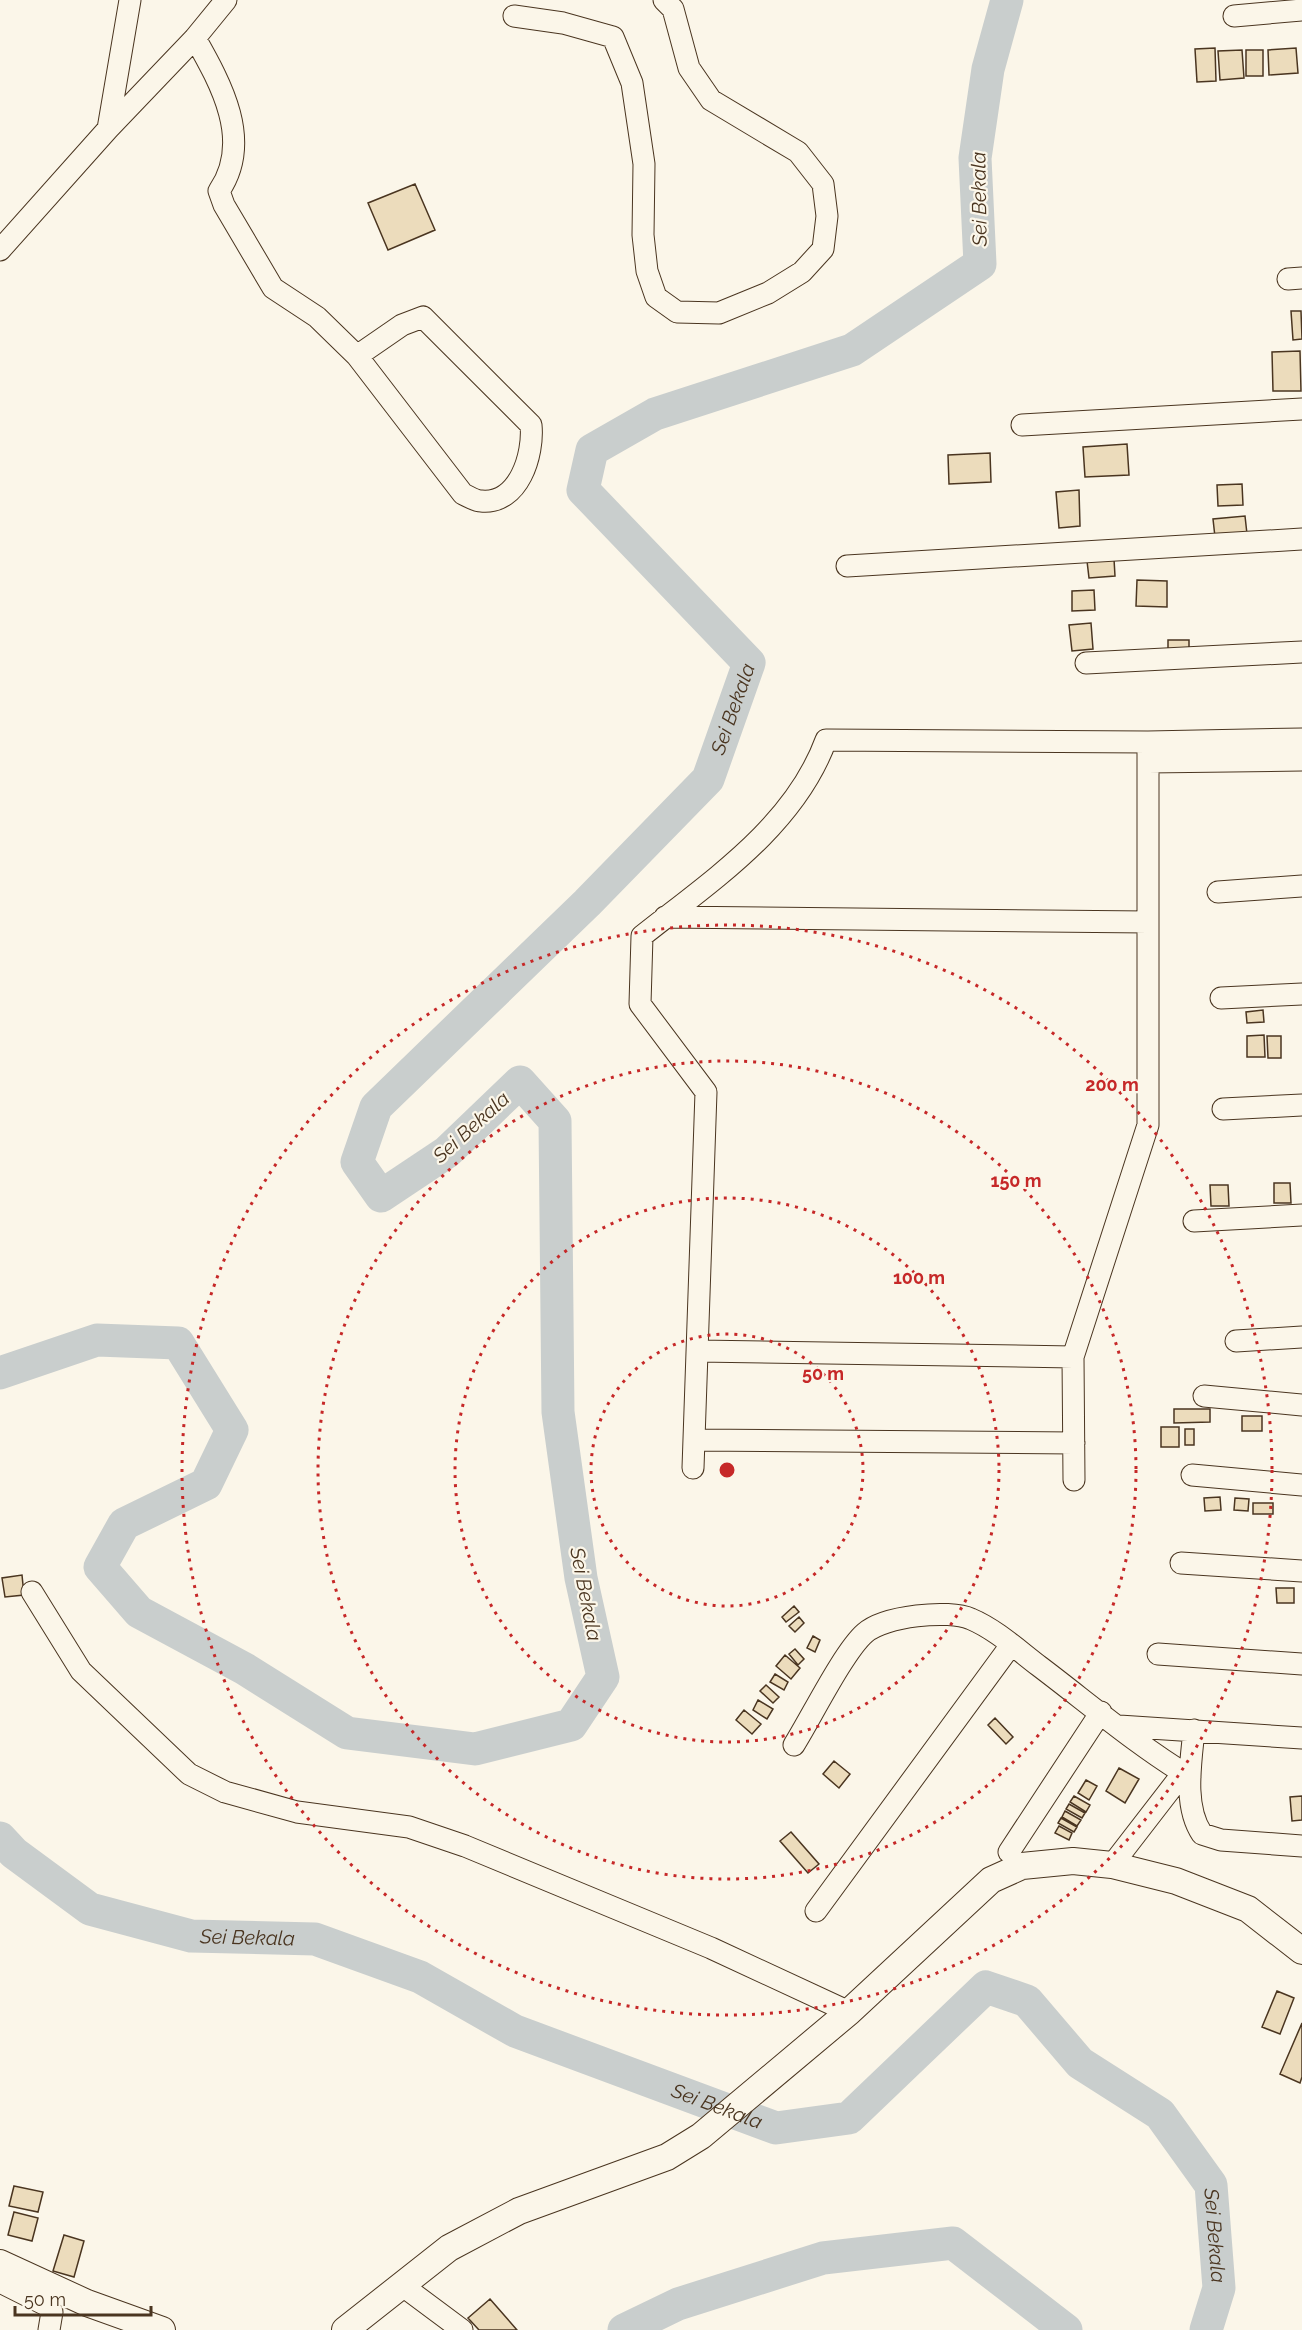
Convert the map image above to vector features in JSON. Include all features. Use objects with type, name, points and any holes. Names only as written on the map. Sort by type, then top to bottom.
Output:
[{"type":"main road","points":[[345,2330],[449,2248],[519,2211],[667,2157],[701,2136],[849,2012],[991,1880],[1022,1866],[1073,1862],[1112,1865],[1176,1881],[1242,1906],[1302,1952]]},
{"type":"main road","points":[[0,2263],[87,2303],[162,2330]]},
{"type":"street","points":[[108,129],[130,0]]},
{"type":"street","points":[[0,250],[108,129],[195,38],[226,0]]},
{"type":"street","points":[[514,16],[563,23],[612,37],[632,83],[644,164],[643,235],[647,271],[656,297],[677,312],[719,314],[768,293],[802,272],[823,249],[827,216],[824,184],[798,152],[711,100],[689,68],[673,9],[664,0]]},
{"type":"street","points":[[1233,16],[1302,10]]},
{"type":"street","points":[[195,38],[220,83],[234,129],[230,175],[219,191],[224,205],[273,288],[317,317],[357,356],[463,494],[481,501],[501,497],[523,476],[533,441],[531,425],[423,317],[402,325],[357,356]]},
{"type":"street","points":[[1022,425],[1302,409]]},
{"type":"street","points":[[847,566],[1302,539]]},
{"type":"street","points":[[1086,663],[1302,652]]},
{"type":"street","points":[[1148,752],[1302,739]]},
{"type":"street","points":[[693,1468],[706,1092],[640,1004],[642,936],[761,839],[818,762],[826,740],[1302,760]]},
{"type":"street","points":[[1074,1480],[1073,1357],[1148,1125],[1148,752]]},
{"type":"street","points":[[1218,892],[1302,886]]},
{"type":"street","points":[[665,917],[1148,922]]},
{"type":"street","points":[[1221,998],[1302,994]]},
{"type":"street","points":[[1223,1108],[1302,1105]]},
{"type":"street","points":[[1194,1221],[1302,1215]]},
{"type":"street","points":[[1236,1341],[1302,1337]]},
{"type":"street","points":[[698,1351],[1073,1357]]},
{"type":"street","points":[[1204,1396],[1302,1405]]},
{"type":"street","points":[[694,1440],[1074,1443]]},
{"type":"street","points":[[1192,1475],[1302,1485]]},
{"type":"street","points":[[1181,1563],[1302,1571]]},
{"type":"street","points":[[32,1592],[81,1671],[189,1774],[225,1792],[297,1812],[409,1827],[465,1846],[711,1948],[849,2012]]},
{"type":"street","points":[[794,1745],[850,1651],[866,1632],[890,1622],[936,1613],[956,1614],[972,1619],[1011,1645],[1186,1775]]},
{"type":"street","points":[[816,1911],[1011,1645]]},
{"type":"street","points":[[1158,1654],[1302,1664]]},
{"type":"street","points":[[1009,1852],[1101,1712]]},
{"type":"street","points":[[1119,1726],[1302,1738]]},
{"type":"street","points":[[1194,1730],[1186,1775],[1194,1817],[1202,1834],[1221,1840],[1302,1846]]},
{"type":"street","points":[[1112,1865],[1186,1775]]},
{"type":"street","points":[[0,2282],[48,2306],[52,2312],[49,2330]]},
{"type":"street","points":[[403,2286],[462,2330]]},
{"type":"building","points":[[1215,48],[1216,81],[1197,82],[1195,49]]},
{"type":"building","points":[[1296,48],[1298,73],[1269,75],[1268,50]]},
{"type":"building","points":[[1242,50],[1244,78],[1220,80],[1218,51]]},
{"type":"building","points":[[1246,50],[1263,50],[1263,76],[1246,76]]},
{"type":"building","points":[[415,184],[435,230],[388,250],[368,203]]},
{"type":"building","points":[[1291,311],[1301,311],[1302,339],[1293,340]]},
{"type":"building","points":[[1300,351],[1301,391],[1273,391],[1272,352]]},
{"type":"building","points":[[1127,444],[1129,475],[1085,477],[1083,447]]},
{"type":"building","points":[[990,453],[991,482],[949,484],[948,455]]},
{"type":"building","points":[[1242,484],[1243,505],[1218,506],[1217,485]]},
{"type":"building","points":[[1079,490],[1080,526],[1059,528],[1056,492]]},
{"type":"building","points":[[1245,516],[1247,534],[1215,537],[1213,519]]},
{"type":"building","points":[[1114,559],[1115,576],[1089,578],[1087,561]]},
{"type":"building","points":[[1137,580],[1167,581],[1167,607],[1136,606]]},
{"type":"building","points":[[1094,590],[1095,610],[1072,611],[1072,591]]},
{"type":"building","points":[[1091,623],[1093,649],[1072,651],[1069,625]]},
{"type":"building","points":[[1168,640],[1189,640],[1189,652],[1168,652]]},
{"type":"building","points":[[1263,1010],[1264,1022],[1247,1023],[1246,1012]]},
{"type":"building","points":[[1264,1035],[1265,1057],[1247,1057],[1247,1036]]},
{"type":"building","points":[[1267,1036],[1281,1036],[1281,1058],[1268,1058]]},
{"type":"building","points":[[1274,1183],[1290,1183],[1291,1203],[1274,1203]]},
{"type":"building","points":[[1210,1185],[1228,1185],[1229,1206],[1211,1206]]},
{"type":"building","points":[[1174,1409],[1210,1409],[1210,1422],[1174,1423]]},
{"type":"building","points":[[1242,1416],[1262,1416],[1262,1431],[1242,1431]]},
{"type":"building","points":[[1161,1427],[1179,1427],[1179,1447],[1161,1447]]},
{"type":"building","points":[[1185,1429],[1194,1429],[1194,1445],[1185,1445]]},
{"type":"building","points":[[1220,1497],[1221,1510],[1205,1511],[1204,1498]]},
{"type":"building","points":[[1235,1498],[1249,1499],[1248,1511],[1234,1510]]},
{"type":"building","points":[[1253,1503],[1273,1503],[1273,1514],[1253,1514]]},
{"type":"building","points":[[22,1575],[24,1595],[5,1597],[2,1578]]},
{"type":"building","points":[[1276,1588],[1294,1588],[1294,1603],[1277,1603]]},
{"type":"building","points":[[794,1606],[799,1612],[786,1622],[782,1617]]},
{"type":"building","points":[[799,1617],[804,1623],[795,1632],[789,1626]]},
{"type":"building","points":[[813,1636],[820,1640],[815,1652],[807,1648]]},
{"type":"building","points":[[795,1649],[804,1659],[798,1665],[789,1654]]},
{"type":"building","points":[[785,1655],[800,1668],[791,1679],[776,1666]]},
{"type":"building","points":[[775,1674],[788,1682],[784,1690],[770,1682]]},
{"type":"building","points":[[766,1685],[779,1697],[773,1703],[760,1691]]},
{"type":"building","points":[[758,1700],[773,1709],[767,1719],[753,1710]]},
{"type":"building","points":[[744,1710],[761,1724],[752,1734],[736,1720]]},
{"type":"building","points":[[995,1718],[1013,1737],[1006,1744],[988,1725]]},
{"type":"building","points":[[834,1761],[850,1774],[839,1788],[823,1774]]},
{"type":"building","points":[[1119,1768],[1139,1779],[1125,1803],[1106,1791]]},
{"type":"building","points":[[1086,1780],[1097,1786],[1089,1800],[1078,1793]]},
{"type":"building","points":[[1074,1796],[1090,1805],[1086,1812],[1070,1802]]},
{"type":"building","points":[[1302,1796],[1302,1820],[1292,1821],[1290,1797]]},
{"type":"building","points":[[1069,1804],[1085,1813],[1082,1818],[1066,1809]]},
{"type":"building","points":[[1065,1811],[1081,1820],[1077,1826],[1062,1817]]},
{"type":"building","points":[[1061,1818],[1077,1827],[1074,1832],[1058,1823]]},
{"type":"building","points":[[1059,1826],[1072,1833],[1069,1840],[1055,1833]]},
{"type":"building","points":[[791,1832],[819,1864],[808,1873],[780,1841]]},
{"type":"building","points":[[1277,1991],[1294,1998],[1280,2034],[1262,2027]]},
{"type":"building","points":[[1302,2023],[1302,2077],[1300,2083],[1280,2074]]},
{"type":"building","points":[[14,2186],[43,2192],[38,2212],[9,2206]]},
{"type":"building","points":[[14,2212],[38,2218],[32,2241],[8,2235]]},
{"type":"building","points":[[64,2235],[84,2241],[74,2277],[53,2271]]},
{"type":"building","points":[[490,2299],[517,2330],[479,2330],[468,2318]]},
{"type":"waterway","name":"Sei Bekala","points":[[0,1373],[97,1340],[178,1343],[232,1430],[206,1484],[124,1524],[100,1567],[139,1612],[245,1669],[347,1733],[475,1749],[571,1725],[603,1677],[581,1578],[558,1412],[555,1121],[520,1082],[447,1152],[381,1196],[357,1162],[376,1107],[587,903],[708,779],[749,663],[583,490],[592,450],[655,414],[852,350],[980,264],[975,158],[988,69],[1007,0]]},
{"type":"waterway","name":"Sei Bekala","points":[[0,1838],[14,1853],[90,1909],[191,1936],[315,1939],[420,1977],[515,2031],[776,2128],[849,2118],[986,1987],[1027,2001],[1080,2063],[1160,2114],[1211,2185],[1219,2288],[1206,2330]]},
{"type":"waterway","name":"Sei Bekala","points":[[624,2330],[678,2304],[823,2258],[953,2243],[1066,2330]]}]
